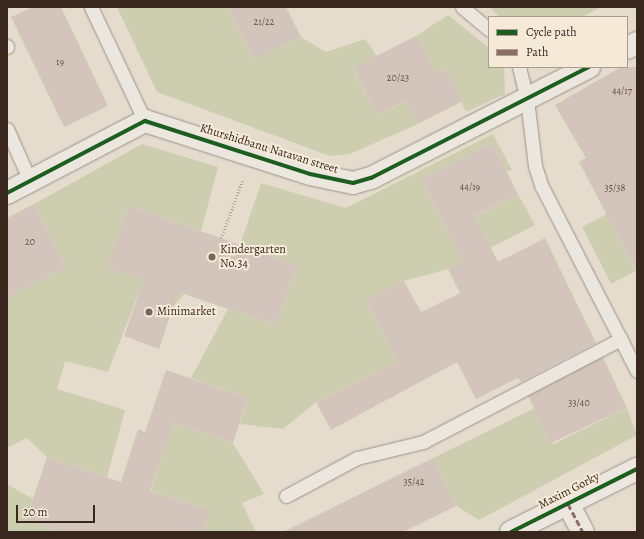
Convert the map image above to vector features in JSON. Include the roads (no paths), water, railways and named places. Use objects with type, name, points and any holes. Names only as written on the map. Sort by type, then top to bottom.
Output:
[{"type":"street","points":[[628,48],[637,43]]},
{"type":"street","name":"Khurshidbanu Natavan street","points":[[145,121],[333,181],[354,183],[371,178],[587,68]]},
{"type":"street","points":[[7,193],[145,121]]},
{"type":"street","name":"Maxim Gorky","points":[[511,532],[637,468]]},
{"type":"street","points":[[568,504],[583,532]]},
{"type":"lane","points":[[91,7],[145,121]]},
{"type":"lane","points":[[462,7],[488,29]]},
{"type":"lane","points":[[519,68],[527,98],[530,142],[542,187],[637,371]]},
{"type":"lane","points":[[7,129],[30,181]]},
{"type":"lane","points":[[286,496],[357,458],[423,442],[621,339]]},
{"type":"place","name":"Kindergarten No.34","points":[[212,257]]},
{"type":"place","name":"Minimarket","points":[[149,312]]}]
